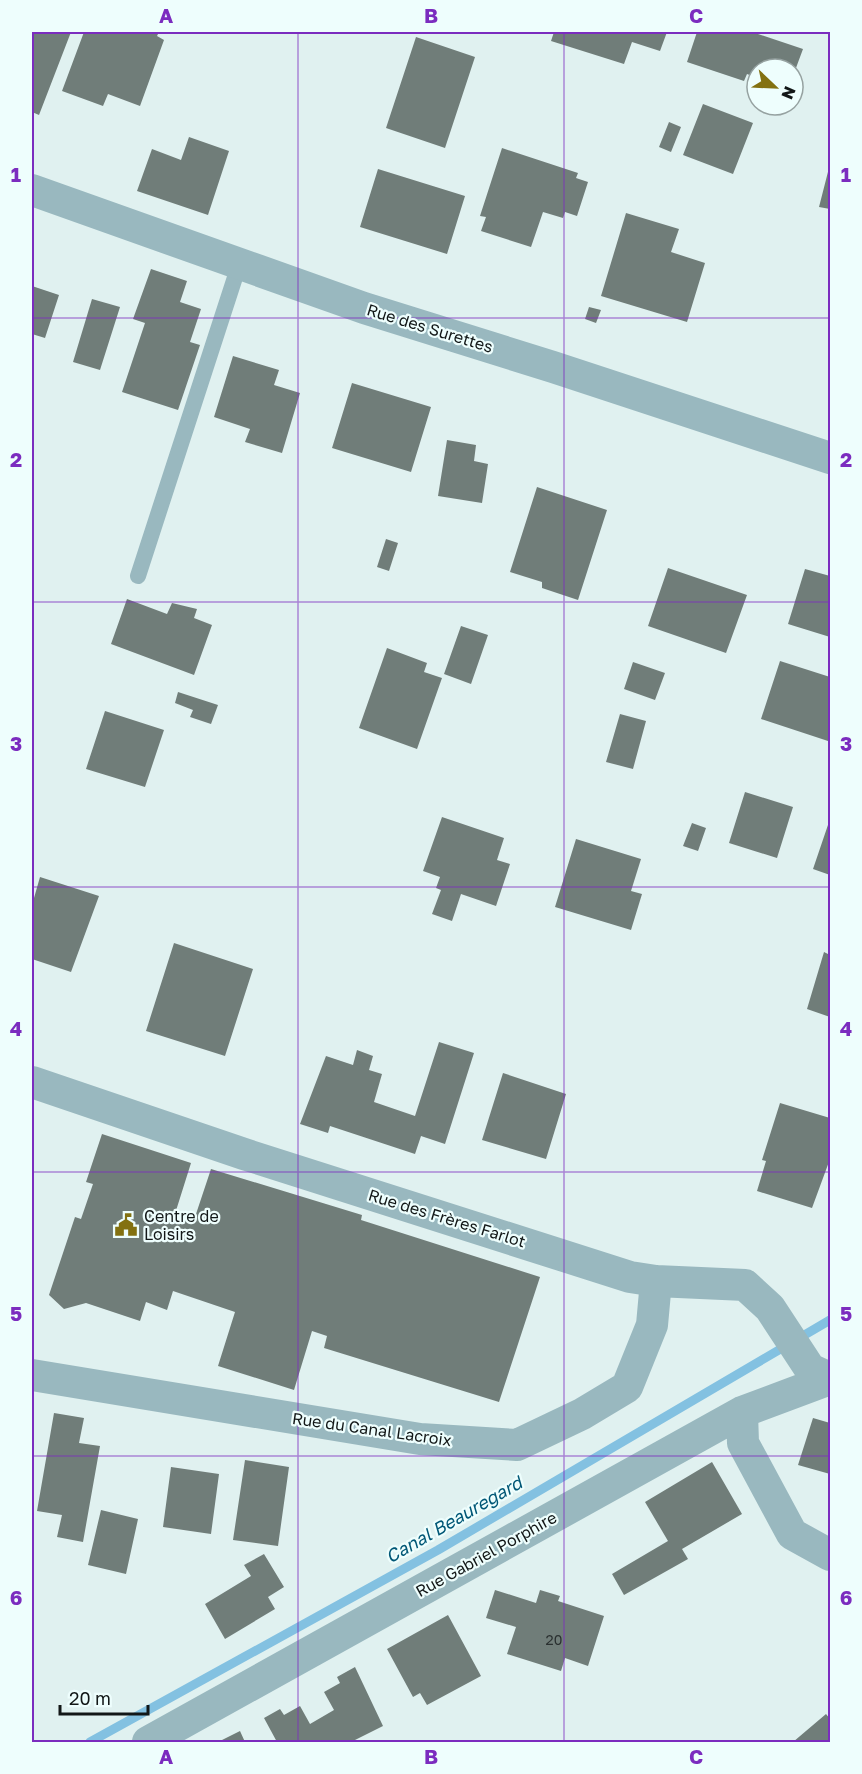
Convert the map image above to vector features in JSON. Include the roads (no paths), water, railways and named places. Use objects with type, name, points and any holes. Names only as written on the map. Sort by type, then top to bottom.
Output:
[{"type":"street","name":"Rue des Surettes","points":[[32,190],[239,265],[831,458]]},
{"type":"street","name":"Rue des Frères Farlot","points":[[32,1082],[243,1154],[630,1277],[656,1281],[745,1285],[770,1308],[824,1376]]},
{"type":"street","name":"Rue du Canal Lacroix","points":[[32,1375],[420,1439],[517,1445],[582,1414],[627,1387],[652,1325],[656,1281]]},
{"type":"street","name":"Rue Gabriel Porphire","points":[[148,1743],[742,1412],[824,1376]]},
{"type":"street","points":[[742,1412],[743,1443],[792,1534],[831,1555]]},
{"type":"lane","points":[[138,576],[239,265]]},
{"type":"waterway","name":"Canal Beauregard","points":[[90,1742],[438,1550],[830,1320]]},
{"type":"place","name":"Centre de Loisirs","points":[[126,1225]]}]
